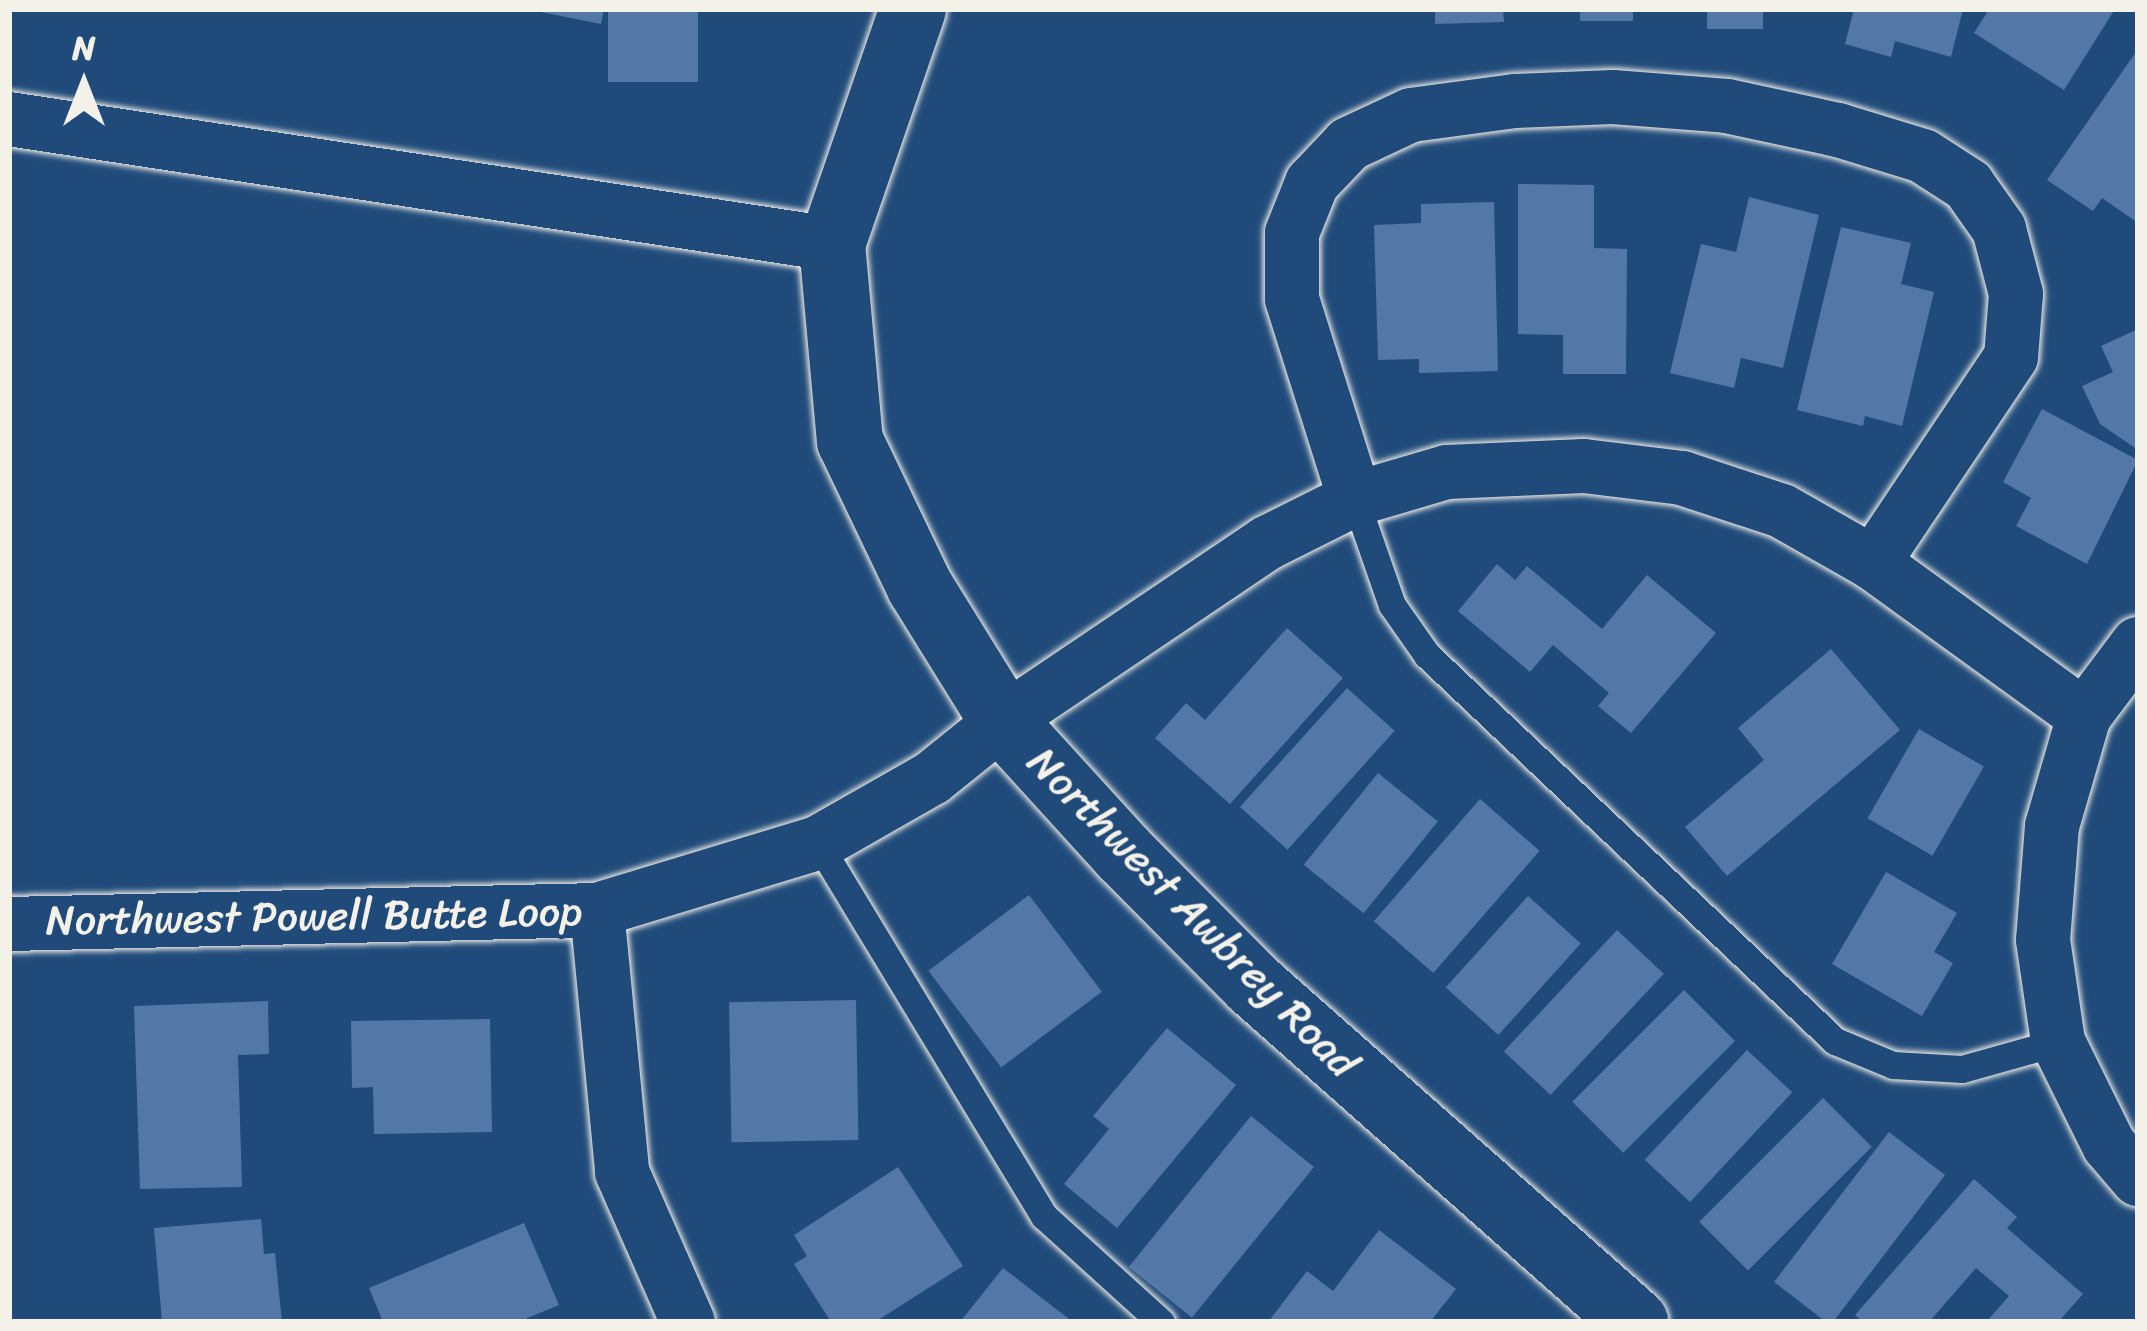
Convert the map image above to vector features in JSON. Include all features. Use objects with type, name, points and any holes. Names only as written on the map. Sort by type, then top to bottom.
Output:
[{"type":"street","name":"Northwest Awbrey Road","points":[[913,9],[832,244],[850,441],[920,587],[1004,721],[1124,854],[1254,985],[1635,1322]]},
{"type":"street","points":[[1355,500],[1292,299],[1292,233],[1312,183],[1336,157],[1349,144],[1411,115],[1494,104],[1612,97],[1727,106],[1838,130],[1923,156],[1968,184],[1999,229],[2016,294],[2011,357],[1873,563]]},
{"type":"street","points":[[9,118],[832,244]]},
{"type":"street","name":"Northwest Powell Butte Loop","points":[[9,923],[597,910],[818,843],[932,778],[1004,721],[1267,543],[1355,500],[1448,472],[1584,466],[1682,478],[1782,511],[1873,563],[2084,716]]},
{"type":"street","points":[[2138,644],[2084,716],[2052,826],[2043,940],[2058,1042],[2108,1144],[2138,1179]]},
{"type":"street","points":[[597,910],[622,1172],[688,1322]]},
{"type":"lane","points":[[1355,500],[1392,605],[1427,655],[1835,1040],[1893,1065],[1962,1069],[2058,1042]]},
{"type":"lane","points":[[818,843],[1043,1216],[1161,1322]]},
{"type":"building","points":[[526,9],[604,9],[601,24]]},
{"type":"building","points":[[608,9],[698,9],[698,82],[608,82]]},
{"type":"building","points":[[1435,9],[1503,9],[1504,22],[1435,24]]},
{"type":"building","points":[[1580,9],[1633,9],[1633,21],[1580,21]]},
{"type":"building","points":[[1707,9],[1763,9],[1763,29],[1707,29]]},
{"type":"building","points":[[1854,9],[1963,9],[1951,57],[1895,41],[1891,57],[1845,44]]},
{"type":"building","points":[[1989,9],[2115,9],[2064,90],[1974,33]]},
{"type":"building","points":[[2138,49],[2138,223],[2102,198],[2093,211],[2047,180]]},
{"type":"building","points":[[1518,184],[1594,185],[1594,248],[1627,249],[1626,374],[1563,374],[1563,335],[1518,334]]},
{"type":"building","points":[[1749,197],[1819,215],[1783,368],[1741,358],[1734,388],[1670,373],[1701,244],[1736,252]]},
{"type":"building","points":[[1494,202],[1498,371],[1419,373],[1419,359],[1378,360],[1374,225],[1421,223],[1421,204]]},
{"type":"building","points":[[1841,227],[1911,243],[1901,284],[1934,292],[1902,426],[1865,416],[1863,426],[1797,410]]},
{"type":"building","points":[[2138,329],[2138,450],[2100,424],[2082,386],[2113,372],[2101,346]]},
{"type":"building","points":[[2042,409],[2138,460],[2087,564],[2016,526],[2031,498],[2003,482]]},
{"type":"building","points":[[1497,564],[1515,580],[1527,566],[1602,629],[1647,575],[1716,633],[1631,733],[1598,706],[1609,693],[1553,645],[1530,672],[1458,611]]},
{"type":"building","points":[[1287,628],[1343,678],[1230,804],[1155,738],[1186,703],[1205,720]]},
{"type":"building","points":[[1831,649],[1900,730],[1727,876],[1685,827],[1764,760],[1738,728]]},
{"type":"building","points":[[1347,688],[1395,731],[1288,850],[1240,807]]},
{"type":"building","points":[[1919,729],[1984,766],[1932,856],[1868,818]]},
{"type":"building","points":[[1378,773],[1438,821],[1364,913],[1304,865]]},
{"type":"building","points":[[1480,799],[1540,851],[1433,973],[1374,921]]},
{"type":"building","points":[[1886,872],[1957,913],[1934,952],[1953,963],[1922,1016],[1832,964]]},
{"type":"building","points":[[1029,895],[1102,992],[1001,1067],[928,971]]},
{"type":"building","points":[[1528,896],[1581,944],[1498,1035],[1446,987]]},
{"type":"building","points":[[1617,930],[1664,974],[1551,1095],[1504,1051]]},
{"type":"building","points":[[1684,990],[1735,1041],[1623,1153],[1572,1102]]},
{"type":"building","points":[[856,1000],[858,1140],[731,1142],[729,1002]]},
{"type":"building","points":[[268,1001],[269,1054],[238,1055],[242,1187],[140,1189],[134,1006]]},
{"type":"building","points":[[490,1019],[492,1132],[374,1134],[373,1087],[352,1088],[351,1021]]},
{"type":"building","points":[[1167,1028],[1236,1085],[1117,1228],[1064,1184],[1109,1129],[1093,1116]]},
{"type":"building","points":[[1747,1050],[1792,1092],[1690,1202],[1645,1160]]},
{"type":"building","points":[[1823,1098],[1872,1147],[1748,1271],[1699,1222]]},
{"type":"building","points":[[1251,1116],[1314,1167],[1192,1318],[1129,1267]]},
{"type":"building","points":[[1889,1132],[1945,1175],[1833,1322],[1826,1322],[1774,1282]]},
{"type":"building","points":[[898,1167],[963,1266],[875,1322],[831,1322],[794,1264],[807,1256],[794,1235]]},
{"type":"building","points":[[1974,1179],[2017,1217],[2007,1228],[2083,1294],[2058,1322],[1986,1322],[2009,1296],[1976,1268],[1929,1322],[1863,1322],[1855,1315]]},
{"type":"building","points":[[261,1219],[264,1254],[275,1253],[282,1322],[162,1322],[154,1228]]},
{"type":"building","points":[[524,1223],[559,1305],[518,1322],[383,1322],[369,1288]]},
{"type":"building","points":[[1379,1230],[1456,1289],[1430,1322],[1268,1322],[1307,1271],[1333,1291]]},
{"type":"building","points":[[1003,1268],[1073,1322],[960,1322]]}]
